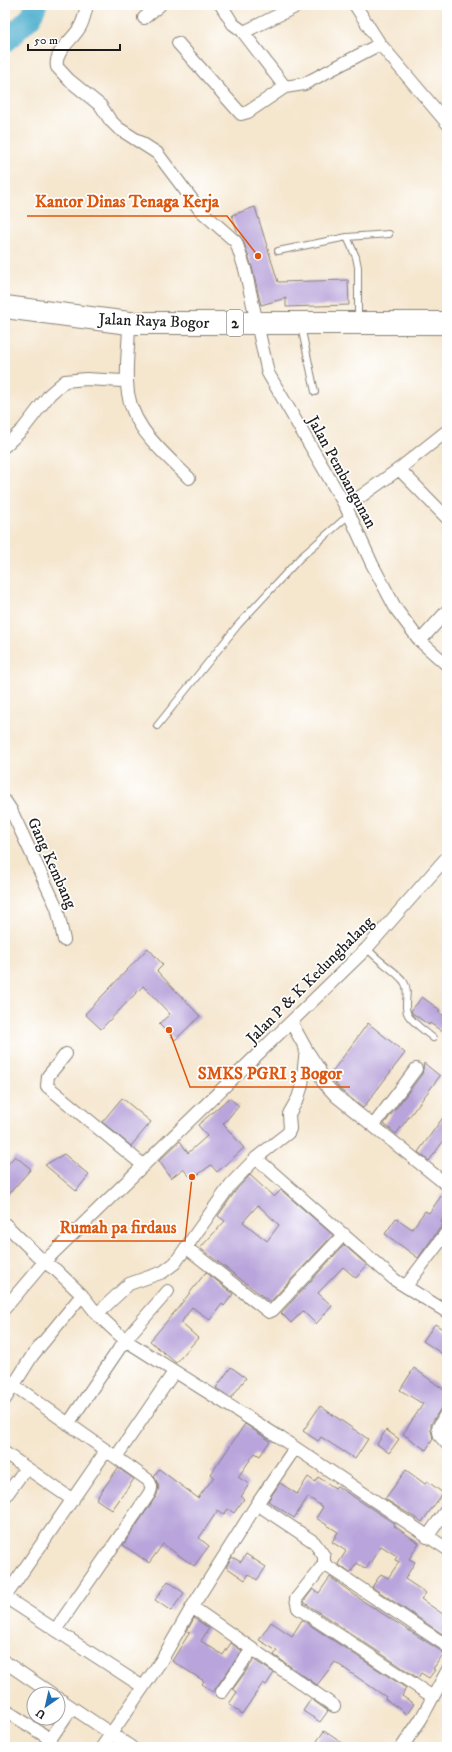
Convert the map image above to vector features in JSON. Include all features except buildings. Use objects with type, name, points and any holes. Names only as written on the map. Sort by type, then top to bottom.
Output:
[{"type":"highway","name":"Jalan Raya Bogor","points":[[5,307],[130,323],[447,323]]},
{"type":"street","name":"Jalan Pembangunan","points":[[87,5],[85,17],[80,27],[58,56],[57,67],[69,80],[101,106],[110,120],[118,128],[148,146],[160,156],[200,210],[236,242],[245,269],[268,373],[348,510],[372,564],[396,609],[420,641],[447,665]]},
{"type":"street","points":[[144,18],[160,5]]},
{"type":"street","points":[[221,5],[234,24],[243,32],[285,87]]},
{"type":"street","points":[[243,32],[299,5]]},
{"type":"street","points":[[355,5],[380,44],[447,123]]},
{"type":"street","points":[[178,43],[241,114],[248,112],[285,87],[304,84],[380,44]]},
{"type":"street","points":[[130,323],[126,380],[132,409],[140,426],[189,478]]},
{"type":"street","points":[[5,446],[24,429],[50,394],[65,381],[86,379],[126,380]]},
{"type":"street","points":[[348,510],[447,431]]},
{"type":"street","points":[[399,469],[447,518]]},
{"type":"street","points":[[420,641],[447,611]]},
{"type":"street","name":"Gang Kembang","points":[[5,802],[11,810],[57,908],[64,940]]},
{"type":"street","name":"Jalan P & K Kedunghalang","points":[[5,1308],[44,1262],[367,948],[447,857]]},
{"type":"street","points":[[291,1022],[319,1069],[323,1082],[373,1126],[447,1185]]},
{"type":"street","points":[[97,1314],[129,1284],[168,1270],[187,1248],[231,1184],[256,1158],[289,1131],[289,1114],[298,1098],[302,1085],[306,1049]]},
{"type":"street","points":[[66,1054],[48,1076],[47,1086],[143,1165]]},
{"type":"street","points":[[373,1126],[416,1069]]},
{"type":"street","points":[[256,1158],[395,1280],[447,1312]]},
{"type":"street","points":[[5,1224],[44,1262],[56,1270],[82,1295],[97,1314],[125,1340],[295,1448],[428,1538],[447,1549]]},
{"type":"street","points":[[406,1286],[447,1232]]},
{"type":"street","points":[[187,1248],[269,1312],[274,1310],[344,1234]]},
{"type":"street","points":[[68,1424],[125,1340],[168,1290]]},
{"type":"street","points":[[5,1399],[9,1382],[82,1295]]},
{"type":"street","points":[[143,1687],[5,1597],[73,1500],[111,1454],[174,1372]]},
{"type":"street","points":[[9,1382],[148,1480],[152,1488],[56,1630]]},
{"type":"street","points":[[447,1412],[438,1428],[440,1436],[447,1444]]},
{"type":"street","points":[[102,1747],[143,1687],[257,1504],[295,1448]]},
{"type":"street","points":[[5,1453],[73,1500]]},
{"type":"street","points":[[5,1498],[26,1468]]},
{"type":"street","points":[[257,1504],[314,1542],[324,1556],[324,1564],[296,1599],[298,1608],[433,1697]]},
{"type":"street","points":[[428,1538],[447,1509]]},
{"type":"street","points":[[324,1564],[447,1646]]},
{"type":"street","points":[[192,1607],[334,1706]]},
{"type":"street","points":[[222,1692],[252,1649]]},
{"type":"street","points":[[5,1662],[40,1686]]},
{"type":"street","points":[[402,1747],[433,1697],[447,1671]]},
{"type":"street","points":[[66,1703],[131,1747]]},
{"type":"street","points":[[5,1710],[47,1743],[68,1713]]},
{"type":"lane","points":[[278,251],[347,237],[389,234]]},
{"type":"lane","points":[[347,237],[356,257],[358,267],[358,322]]},
{"type":"lane","points":[[300,323],[315,392]]},
{"type":"lane","points":[[157,726],[238,625],[300,558],[348,510]]},
{"type":"lane","points":[[367,948],[373,956],[404,981],[408,995],[406,1007],[408,1015],[433,1038]]},
{"type":"waterway","points":[[5,42],[31,17],[36,5]]},
{"type":"place","name":"Kantor Dinas Tenaga Kerja","points":[[258,256]]},
{"type":"place","name":"SMKS PGRI 3 Bogor","points":[[169,1030]]},
{"type":"place","name":"Rumah pa firdaus","points":[[192,1177]]}]
